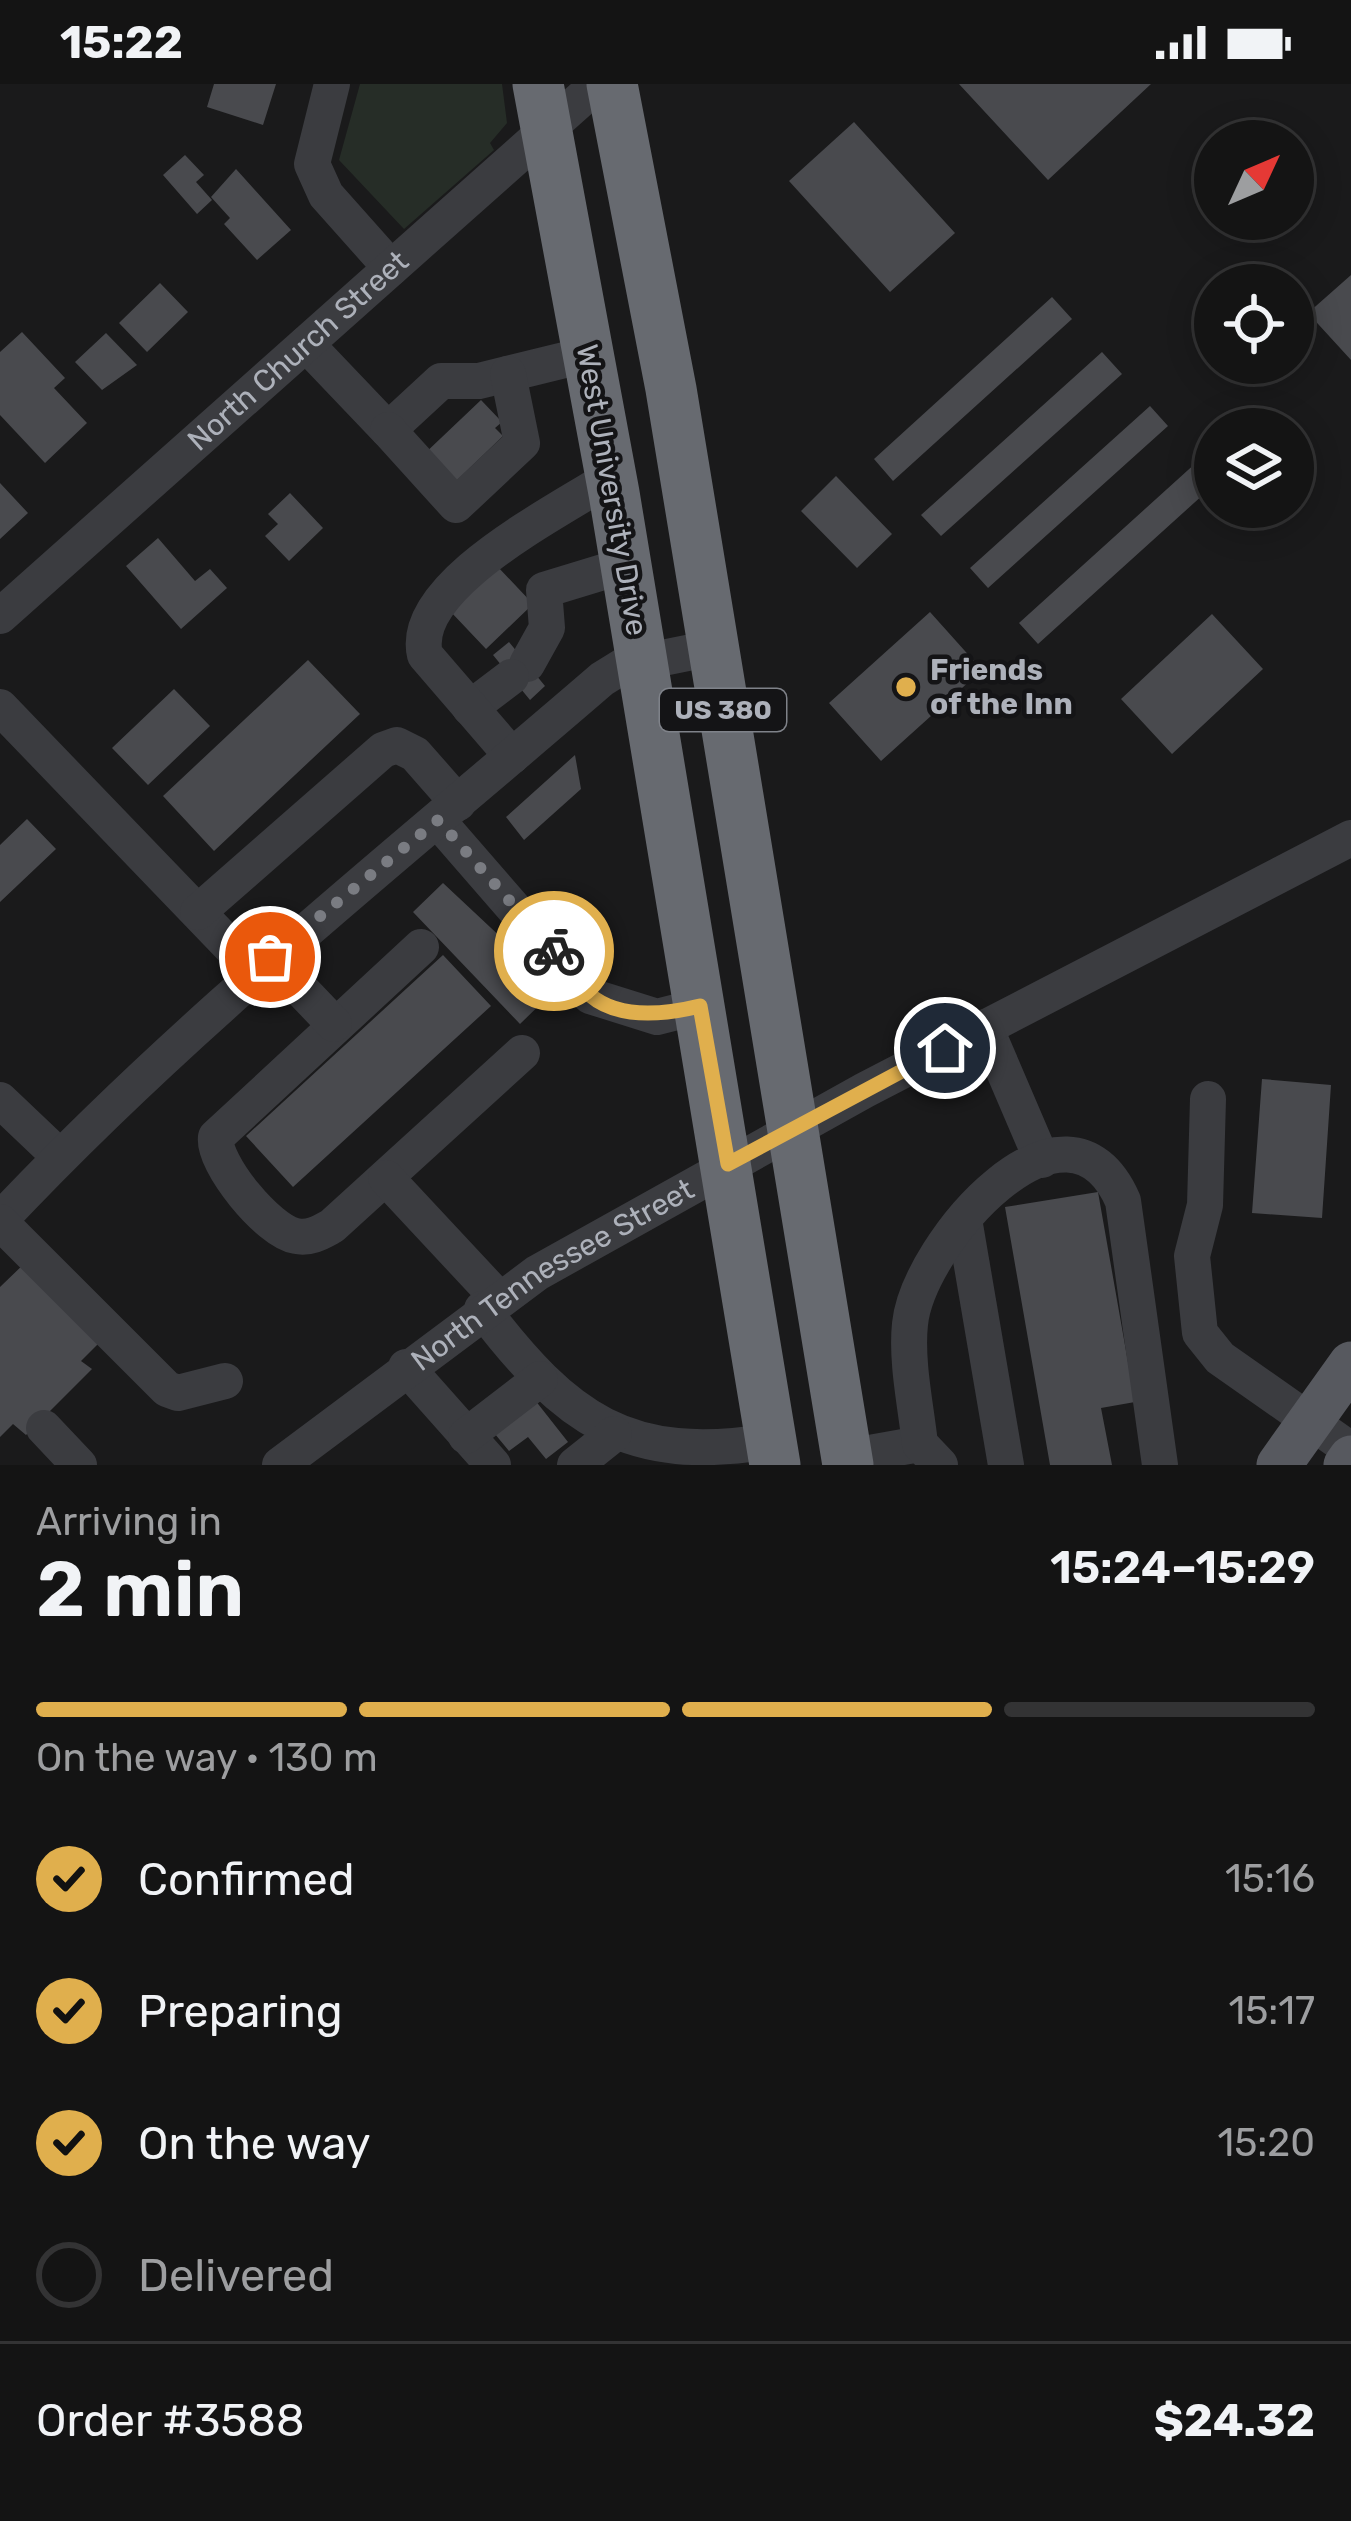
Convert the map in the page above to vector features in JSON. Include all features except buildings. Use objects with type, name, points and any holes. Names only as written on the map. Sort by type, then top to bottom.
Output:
[{"type":"highway","name":"US 380","points":[[611,84],[671,389],[848,1461]]},
{"type":"highway","name":"West University Drive","points":[[543,107],[611,477],[773,1453]]},
{"type":"main road","points":[[1279,1465],[1351,1364]]},
{"type":"street","points":[[332,84],[312,164],[326,195],[391,268]]},
{"type":"street","name":"North Church Street","points":[[0,616],[391,268],[543,107],[598,84]]},
{"type":"street","points":[[306,344],[456,505],[522,443],[508,374]]},
{"type":"street","points":[[388,430],[442,382],[508,374],[589,354]]},
{"type":"street","points":[[512,756],[424,655],[420,635],[428,614],[511,540],[611,477]]},
{"type":"street","points":[[470,708],[519,670],[547,628],[544,590],[511,540]]},
{"type":"street","points":[[544,590],[626,565]]},
{"type":"street","points":[[225,1381],[178,1393],[154,1380],[0,1221],[60,1157],[262,964],[602,679],[641,662],[712,648]]},
{"type":"street","points":[[0,707],[198,912],[334,1024]]},
{"type":"street","points":[[198,912],[383,750],[397,745],[415,754],[448,812],[590,996],[657,1016],[700,1006]]},
{"type":"street","name":"North Tennessee Street","points":[[280,1465],[489,1303],[728,1164],[1351,838]]},
{"type":"street","points":[[421,947],[217,1137],[219,1163],[278,1229],[296,1237],[332,1226],[522,1054]]},
{"type":"street","points":[[985,1027],[1042,1160]]},
{"type":"street","points":[[0,1100],[60,1157]]},
{"type":"street","points":[[1208,1100],[1205,1204],[1192,1256],[1200,1334],[1220,1358],[1310,1421],[1349,1458]]},
{"type":"street","points":[[848,1461],[930,1455],[910,1322],[930,1272],[964,1219],[1005,1176],[1042,1160],[1086,1154],[1110,1172],[1123,1201],[1160,1465]]},
{"type":"street","points":[[386,1178],[489,1303],[540,1379],[614,1434],[678,1452],[773,1453]]},
{"type":"street","points":[[964,1219],[1006,1465]]},
{"type":"street","points":[[1133,1266],[1192,1256]]},
{"type":"street","points":[[406,1367],[493,1465]]},
{"type":"street","points":[[466,1436],[540,1379]]},
{"type":"street","points":[[44,1428],[79,1465]]},
{"type":"street","points":[[575,1465],[614,1434]]},
{"type":"shaded area","points":[[360,84],[502,84],[507,123],[490,143],[494,150],[404,229],[339,160]]},
{"type":"way so far","points":[[270,957],[438,820],[554,951]]},
{"type":"place","name":"Friends of the Inn","points":[[906,687]]},
{"type":"route","points":[[554,951],[590,996],[603,1002],[657,1016],[700,1006],[728,1164],[945,1048]]}]
